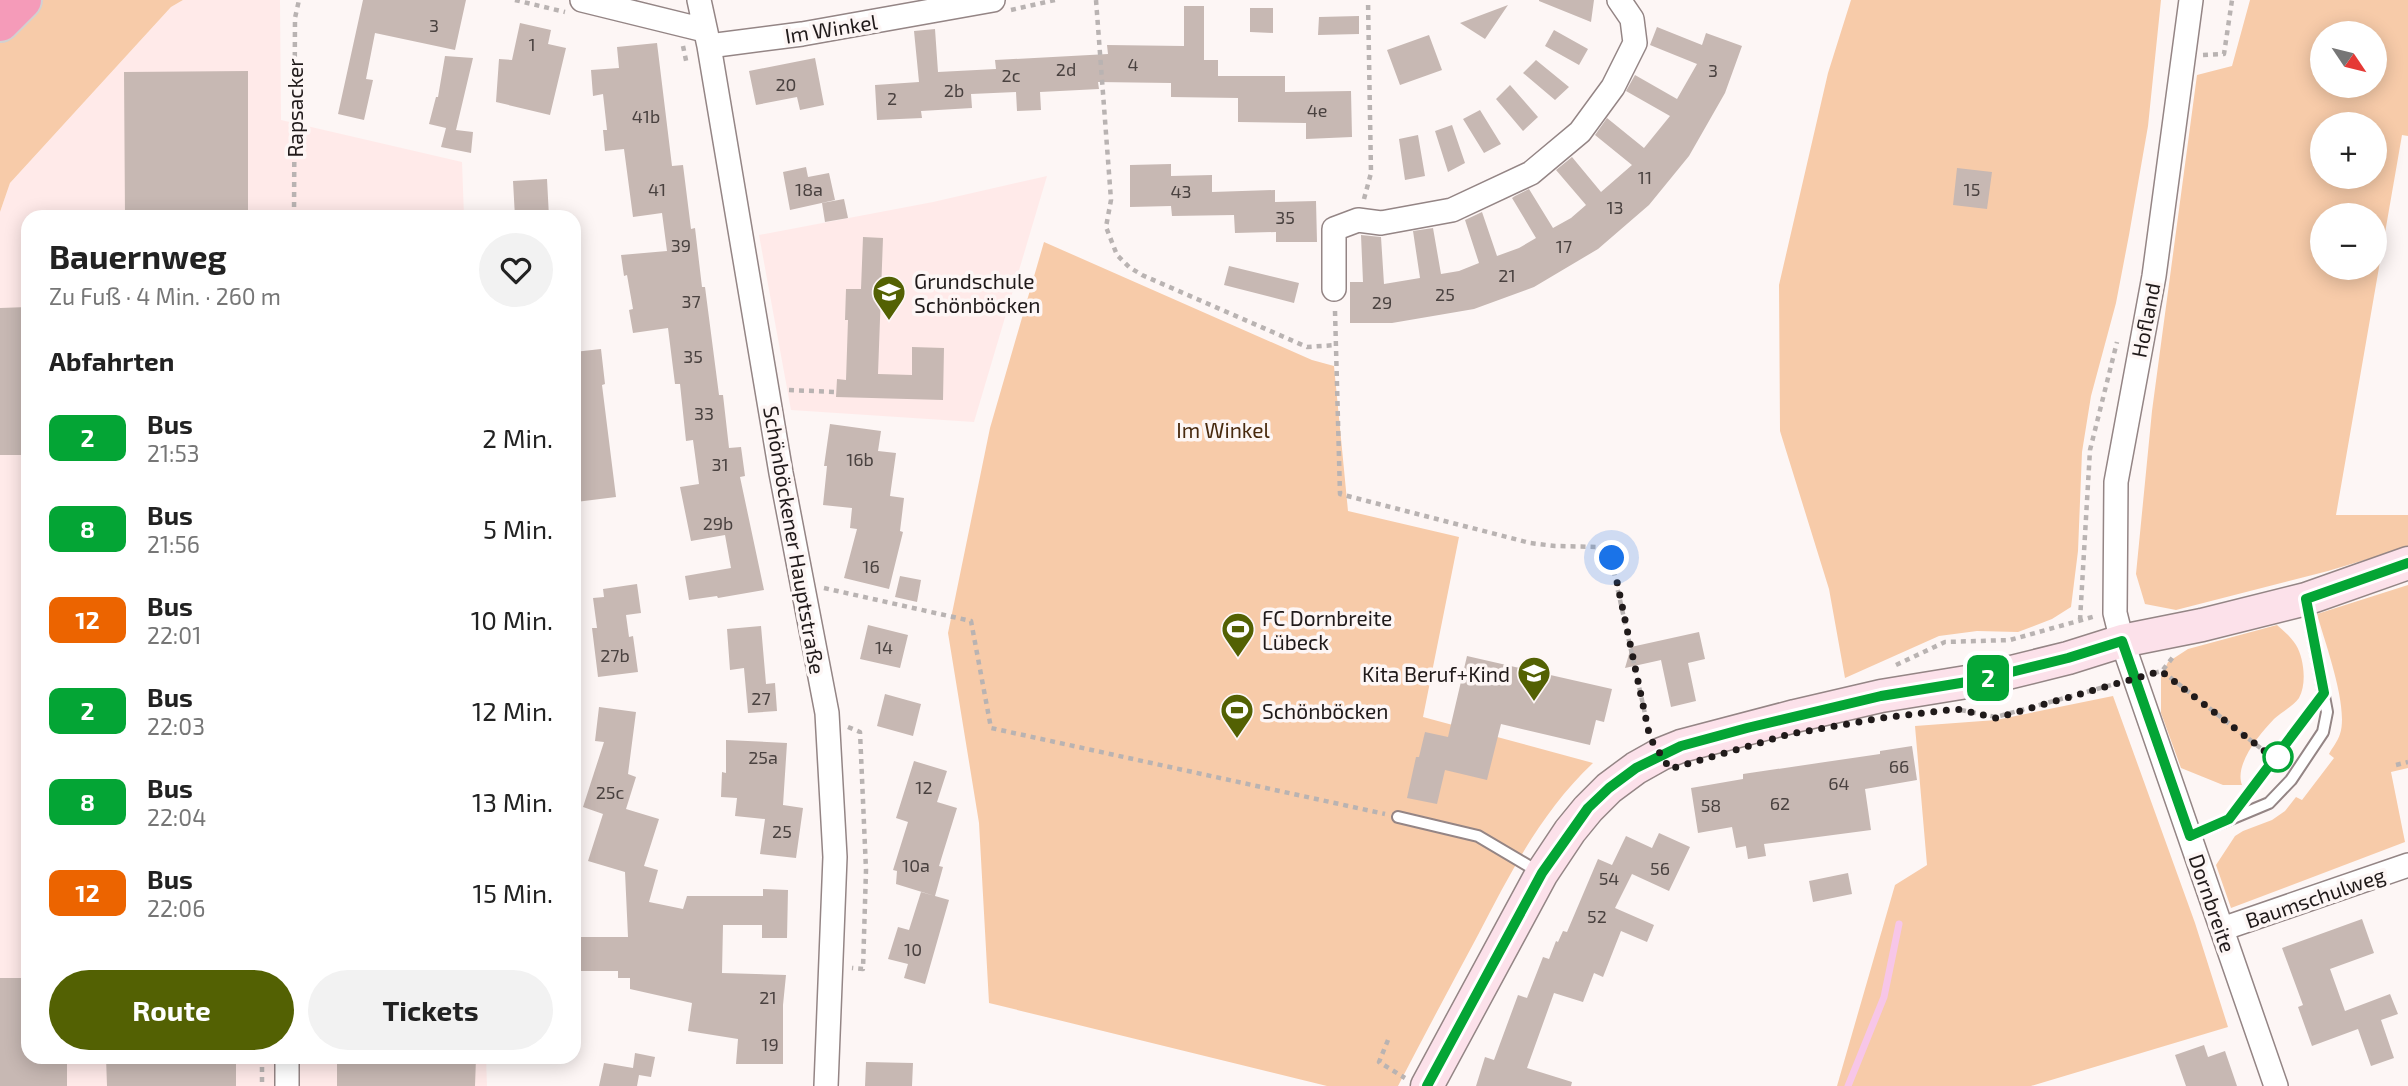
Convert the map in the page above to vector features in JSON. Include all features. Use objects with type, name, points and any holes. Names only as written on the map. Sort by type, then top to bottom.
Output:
[{"type":"highway","points":[[0,22],[22,0]]},
{"type":"main road","points":[[1418,1083],[1542,873],[1588,808],[1636,768],[1661,754],[1681,746],[1795,716],[1881,696],[1979,680],[2068,658],[2118,627],[2170,632],[2306,599],[2408,563]]},
{"type":"street","name":"Im Winkel","points":[[582,0],[677,24],[707,38],[802,34],[993,0]]},
{"type":"street","name":"Schönböckener Hauptstraße","points":[[699,0],[781,473],[827,713],[835,857],[827,1086]]},
{"type":"street","points":[[1334,289],[1334,229],[1358,220],[1381,223],[1452,210],[1531,173],[1580,132],[1613,87],[1635,43],[1632,19],[1619,0]]},
{"type":"street","name":"Hofland","points":[[2118,627],[2116,482],[2154,276],[2191,0]]},
{"type":"street","name":"Dornbreite","points":[[2118,627],[2276,1086]]},
{"type":"street","name":"Baumschulweg","points":[[2222,929],[2408,865]]},
{"type":"street","points":[[287,1064],[287,1086]]},
{"type":"lane","points":[[2190,836],[2269,803],[2314,749],[2326,726],[2328,712],[2306,599]]},
{"type":"lane","points":[[2229,819],[2324,693]]},
{"type":"lane","points":[[1398,817],[1478,836],[1542,873]]},
{"type":"path","name":"Rapsacker","points":[[294,210],[295,18],[299,0]]},
{"type":"path","points":[[1096,0],[1111,201],[1106,227],[1118,255],[1142,275],[1307,347],[1336,345]]},
{"type":"path","points":[[1358,220],[1371,173],[1368,0]]},
{"type":"path","points":[[2184,57],[2224,54],[2232,0]]},
{"type":"path","points":[[677,24],[689,73]]},
{"type":"path","points":[[1334,289],[1340,494],[1530,542],[1555,546],[1601,547],[1609,550],[1650,738],[1661,754]]},
{"type":"path","points":[[782,390],[836,392]]},
{"type":"path","points":[[803,583],[971,621],[991,728],[1398,817]]},
{"type":"path","points":[[1884,671],[1945,642],[2010,640],[2080,620],[2118,627]]},
{"type":"path","points":[[1957,709],[1996,718],[2161,671],[2177,652],[2170,632]]},
{"type":"path","points":[[2161,671],[2276,760]]},
{"type":"path","points":[[2396,765],[2408,762]]},
{"type":"path","points":[[1388,1040],[1379,1062],[1418,1083]]},
{"type":"path","points":[[262,1064],[262,1086]]},
{"type":"shaded area","points":[[183,0],[280,0],[281,120],[462,162],[464,210],[21,210],[21,1064],[486,1064],[487,1086],[0,1086],[0,212],[10,183],[171,7]]},
{"type":"shaded area","name":"Grundschule Schönböcken","points":[[1047,176],[974,422],[791,410],[759,235],[933,202]]},
{"type":"green space","points":[[0,0],[183,0],[171,7],[10,183],[0,212]]},
{"type":"green space","points":[[1851,0],[2161,0],[2148,126],[2129,235],[2116,303],[2091,396],[2082,452],[2078,551],[2071,607],[2052,619],[2018,632],[1977,631],[1939,636],[1845,678],[1829,589],[1780,431],[1779,285],[1828,73]]},
{"type":"green space","points":[[2250,0],[2408,0],[2408,136],[2402,135],[2387,221],[2387,203],[2310,203],[2310,280],[2377,280],[2336,515],[2408,515],[2408,547],[2328,571],[2176,610],[2145,604],[2136,574],[2152,411],[2197,75],[2232,66]]},
{"type":"green space","name":"Schönböcken","points":[[1044,242],[1312,360],[1334,366],[1348,511],[1459,537],[1423,717],[1593,763],[1574,782],[1528,844],[1398,1086],[1327,1086],[989,1003],[979,823],[948,633],[990,428]]},
{"type":"green space","points":[[2408,585],[2408,768],[2391,772],[2405,842],[2231,908],[2216,865],[2235,836],[2272,820],[2285,811],[2296,797],[2302,800],[2334,758],[2329,754],[2340,734],[2341,708],[2335,675],[2317,614]]},
{"type":"green space","points":[[2277,625],[2299,650],[2304,671],[2303,686],[2299,698],[2274,719],[2250,750],[2242,768],[2242,785],[2223,785],[2181,768],[2161,713],[2161,677],[2168,662],[2188,649]]},
{"type":"green space","points":[[2113,696],[2195,923],[2228,1027],[2031,1086],[1837,1086],[1895,885],[1927,865],[1915,726],[1996,720]]},
{"type":"building","points":[[363,0],[466,0],[455,50],[375,33],[366,79],[373,80],[364,120],[338,114]]},
{"type":"building","points":[[1594,0],[1591,22],[1539,1]]},
{"type":"building","points":[[1508,5],[1485,39],[1460,23]]},
{"type":"building","points":[[1184,6],[1204,6],[1204,60],[1218,60],[1218,76],[1285,76],[1285,92],[1351,91],[1352,137],[1306,139],[1306,123],[1238,122],[1238,98],[1171,97],[1171,83],[1098,82],[1099,89],[1040,92],[1041,110],[1017,111],[1016,92],[971,94],[972,108],[921,111],[922,118],[877,120],[875,85],[919,82],[914,31],[935,29],[938,72],[996,69],[995,60],[1108,54],[1107,45],[1184,46]]},
{"type":"building","points":[[1250,8],[1273,8],[1273,33],[1250,32]]},
{"type":"building","points":[[1359,16],[1359,34],[1318,35],[1319,17]]},
{"type":"building","points":[[520,23],[551,30],[548,44],[566,48],[550,115],[496,102],[499,59],[512,60]]},
{"type":"building","points":[[1657,27],[1702,45],[1706,33],[1742,46],[1725,93],[1689,156],[1649,205],[1598,249],[1534,287],[1474,309],[1392,323],[1350,323],[1350,282],[1363,282],[1361,235],[1381,237],[1384,284],[1420,278],[1413,231],[1433,228],[1441,274],[1459,271],[1479,263],[1465,220],[1482,212],[1497,256],[1536,238],[1512,198],[1515,196],[1529,189],[1553,228],[1586,205],[1556,170],[1572,157],[1601,192],[1632,165],[1595,135],[1607,118],[1644,148],[1670,116],[1626,91],[1635,75],[1677,99],[1697,64],[1650,45]]},
{"type":"building","points":[[1554,30],[1588,49],[1579,65],[1545,46]]},
{"type":"building","points":[[1429,35],[1442,70],[1400,85],[1387,50]]},
{"type":"building","points":[[657,43],[672,166],[683,165],[691,229],[695,228],[702,287],[705,287],[719,395],[723,395],[729,448],[741,447],[745,476],[740,477],[764,590],[718,598],[689,600],[685,576],[731,568],[725,535],[691,541],[680,487],[699,484],[693,440],[686,441],[680,384],[675,384],[668,328],[633,333],[629,310],[633,309],[627,275],[624,276],[621,255],[667,251],[662,213],[633,217],[624,149],[605,151],[603,130],[607,130],[603,94],[593,96],[591,70],[619,68],[617,47]]},
{"type":"building","points":[[445,56],[473,58],[456,130],[473,132],[471,153],[441,147],[446,128],[429,124],[438,97]]},
{"type":"building","points":[[815,58],[824,105],[800,110],[797,97],[756,105],[749,71]]},
{"type":"building","points":[[1536,60],[1569,87],[1555,100],[1523,73]]},
{"type":"building","points":[[248,71],[248,210],[125,210],[124,72]]},
{"type":"building","points":[[1510,85],[1538,117],[1523,131],[1496,99]]},
{"type":"building","points":[[1480,110],[1501,144],[1484,153],[1463,119]]},
{"type":"building","points":[[1452,125],[1465,163],[1448,172],[1435,131]]},
{"type":"building","points":[[1418,135],[1425,176],[1405,180],[1399,139]]},
{"type":"building","points":[[1171,164],[1171,176],[1212,175],[1212,192],[1275,190],[1275,202],[1316,201],[1317,242],[1276,242],[1276,232],[1235,233],[1234,215],[1172,216],[1171,206],[1130,207],[1130,165]]},
{"type":"building","points":[[806,167],[808,177],[829,173],[835,200],[790,210],[783,172]]},
{"type":"building","points":[[1957,168],[1992,172],[1987,209],[1953,205]]},
{"type":"building","points":[[547,179],[549,210],[515,210],[513,181]]},
{"type":"building","points":[[844,199],[848,218],[825,222],[822,203]]},
{"type":"building","points":[[863,237],[883,238],[878,374],[912,375],[912,347],[944,348],[943,400],[836,397],[837,379],[846,380],[846,289],[861,289]]},
{"type":"building","points":[[1229,266],[1299,283],[1294,303],[1224,285]]},
{"type":"building","points":[[21,307],[21,455],[0,455],[0,308]]},
{"type":"building","points":[[601,349],[605,384],[602,385],[616,497],[581,501],[581,351]]},
{"type":"building","points":[[830,424],[881,431],[878,451],[896,453],[890,496],[904,498],[900,531],[903,532],[889,589],[844,578],[857,529],[850,528],[852,508],[823,505],[827,466],[824,466]]},
{"type":"building","points":[[900,576],[921,580],[917,602],[895,597]]},
{"type":"building","points":[[637,584],[641,613],[626,615],[629,637],[633,636],[638,672],[598,677],[592,628],[597,628],[593,598],[604,597],[603,589]]},
{"type":"building","points":[[868,625],[908,635],[900,668],[860,659]]},
{"type":"building","points":[[761,626],[766,684],[775,683],[777,711],[748,713],[744,668],[730,670],[727,629]]},
{"type":"building","points":[[1699,632],[1705,659],[1688,663],[1696,701],[1671,707],[1661,660],[1625,668],[1631,647]]},
{"type":"building","points":[[1467,656],[1612,689],[1604,722],[1596,720],[1590,745],[1501,724],[1487,780],[1445,770],[1437,804],[1407,798],[1416,757],[1419,757],[1425,732],[1448,737]]},
{"type":"building","points":[[885,694],[921,704],[913,736],[877,726]]},
{"type":"building","points":[[599,707],[636,712],[628,774],[636,777],[626,809],[659,819],[644,866],[658,870],[649,902],[683,909],[687,896],[763,896],[763,889],[788,890],[787,938],[762,938],[762,925],[723,925],[722,973],[786,975],[783,1064],[736,1064],[738,1039],[688,1031],[692,1003],[630,989],[630,978],[618,978],[618,971],[581,971],[581,937],[628,937],[625,872],[588,861],[603,814],[583,807],[604,742],[595,741]]},
{"type":"building","points":[[726,740],[787,743],[783,805],[803,808],[796,858],[760,854],[765,819],[735,816],[737,798],[721,797],[722,772],[726,773]]},
{"type":"building","points":[[1912,746],[1917,780],[1865,789],[1871,830],[1764,844],[1766,856],[1748,859],[1746,846],[1736,848],[1732,827],[1698,833],[1691,788],[1743,779],[1743,774],[1880,754],[1880,751]]},
{"type":"building","points":[[914,761],[947,771],[937,802],[957,808],[939,866],[943,867],[935,896],[896,884],[897,871],[893,870],[908,822],[896,818]]},
{"type":"building","points":[[1659,833],[1690,847],[1669,891],[1632,874],[1615,908],[1654,925],[1647,942],[1621,931],[1603,977],[1594,973],[1583,1002],[1554,993],[1527,1068],[1572,1082],[1571,1086],[1476,1086],[1485,1057],[1494,1060],[1518,995],[1527,998],[1543,957],[1549,959],[1556,941],[1558,942],[1563,931],[1567,932],[1598,859],[1612,865],[1626,836],[1652,848]]},
{"type":"building","points":[[1848,873],[1852,894],[1813,902],[1809,881]]},
{"type":"building","points":[[921,892],[949,900],[925,984],[904,978],[908,964],[888,959],[898,927],[909,930]]},
{"type":"building","points":[[2362,919],[2374,953],[2330,969],[2345,1011],[2390,994],[2398,1014],[2381,1020],[2394,1058],[2371,1066],[2358,1029],[2312,1046],[2298,1007],[2303,1005],[2282,948]]},
{"type":"building","points":[[0,978],[21,978],[21,1064],[67,1064],[67,1086],[0,1086]]},
{"type":"building","points":[[2204,1045],[2208,1057],[2225,1051],[2237,1086],[2186,1086],[2175,1055]]},
{"type":"building","points":[[635,1053],[655,1057],[651,1077],[639,1075],[637,1086],[599,1086],[604,1063],[633,1068]]},
{"type":"building","points":[[866,1062],[913,1063],[912,1086],[865,1086]]},
{"type":"building","points":[[106,1064],[236,1064],[236,1086],[107,1086]]},
{"type":"building","points":[[337,1064],[476,1064],[475,1086],[337,1086]]},
{"type":"waterway","points":[[1848,1086],[1884,997],[1899,924]]},
{"type":"bus line","name":"2","points":[[1427,1086],[1542,873],[1570,831],[1588,808],[1609,788],[1661,754],[1681,746],[1795,716],[1881,696],[1979,680],[2068,658],[2122,641],[2190,836],[2229,819],[2324,693],[2306,599],[2408,563]]},
{"type":"place","name":"Grundschule Schönböcken","points":[[889,322]]},
{"type":"place","name":"FC Dornbreite Lübeck","points":[[1238,659]]},
{"type":"place","name":"Kita Beruf+Kind","points":[[1534,703]]},
{"type":"place","name":"Schönböcken","points":[[1237,740]]},
{"type":"route","points":[[1612,558],[1650,738],[1670,769],[1790,734],[1882,718],[1957,709],[1996,718],[2161,671],[2276,760],[2278,757]]}]
